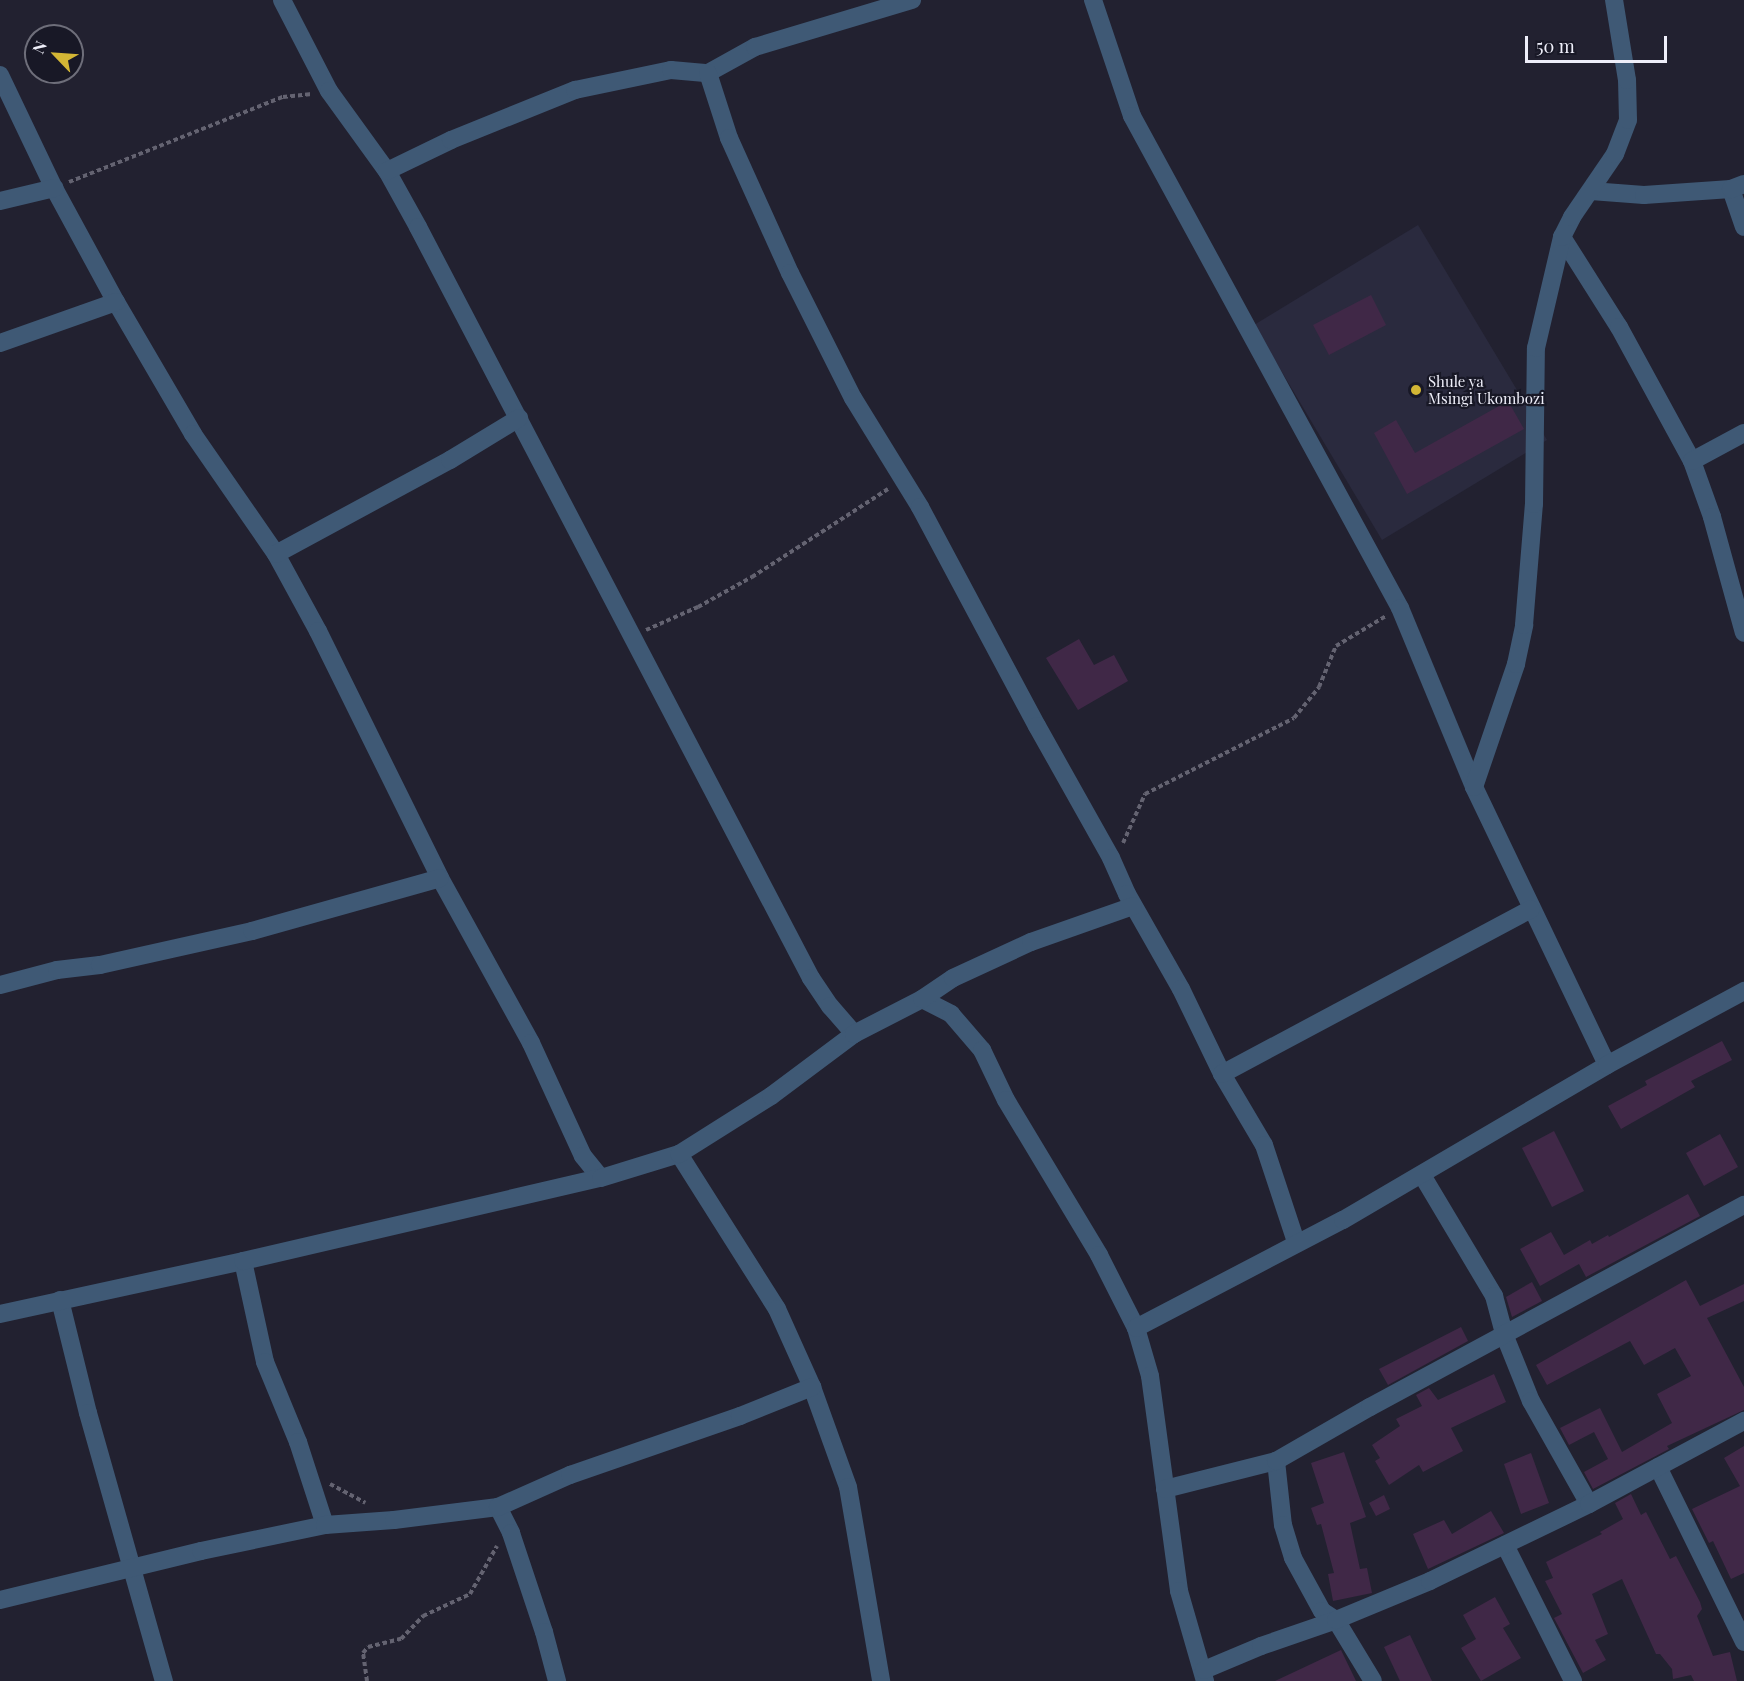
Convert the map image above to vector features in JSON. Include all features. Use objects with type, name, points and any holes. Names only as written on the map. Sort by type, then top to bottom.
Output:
[{"type":"street","points":[[282,0],[329,91],[387,171],[519,418],[811,978],[830,1006],[854,1034]]},
{"type":"street","points":[[387,171],[451,140],[575,90],[671,70],[708,73],[755,47],[876,6],[912,0]]},
{"type":"street","points":[[1093,0],[1132,116],[1400,608],[1474,787],[1607,1065]]},
{"type":"street","points":[[1474,787],[1515,664],[1524,625],[1534,504],[1536,348],[1562,237],[1572,217],[1592,191],[1615,154],[1628,120],[1627,80],[1614,0]]},
{"type":"street","points":[[708,73],[729,138],[790,273],[854,398],[920,507],[1037,726],[1111,858],[1133,906],[1181,988],[1222,1074],[1264,1145],[1296,1242]]},
{"type":"street","points":[[0,75],[4,94],[116,302],[193,434],[276,554],[318,631],[440,878],[531,1043],[583,1156],[601,1178]]},
{"type":"street","points":[[1592,191],[1644,195],[1737,186],[1744,226]]},
{"type":"street","points":[[0,201],[54,188]]},
{"type":"street","points":[[1562,237],[1619,327],[1692,461],[1712,517],[1744,633]]},
{"type":"street","points":[[0,343],[116,302]]},
{"type":"street","points":[[276,554],[450,460],[519,418]]},
{"type":"street","points":[[1692,461],[1744,433]]},
{"type":"street","points":[[0,985],[57,970],[100,965],[252,931],[440,878]]},
{"type":"street","points":[[0,1314],[243,1262],[601,1178],[679,1154],[771,1096],[854,1034],[922,999],[953,978],[1031,942],[1133,906]]},
{"type":"street","points":[[1222,1074],[1531,909]]},
{"type":"street","points":[[1136,1328],[1234,1275],[1266,1262],[1296,1242],[1343,1220],[1607,1065],[1744,991]]},
{"type":"street","points":[[922,999],[951,1014],[982,1050],[1006,1100],[1100,1255],[1136,1328],[1150,1376],[1179,1591],[1205,1676],[1261,1646],[1336,1620],[1430,1581],[1589,1504],[1744,1421]]},
{"type":"street","points":[[679,1154],[777,1310],[812,1387],[848,1487],[881,1681]]},
{"type":"street","points":[[1422,1175],[1494,1296],[1504,1334],[1531,1401],[1589,1504]]},
{"type":"street","points":[[1164,1489],[1276,1461],[1504,1334],[1744,1205]]},
{"type":"street","points":[[243,1262],[265,1362],[310,1474],[325,1525]]},
{"type":"street","points":[[60,1300],[88,1413],[164,1681]]},
{"type":"street","points":[[0,1600],[132,1567],[325,1525],[394,1520],[498,1507],[570,1475],[740,1416],[812,1387]]},
{"type":"street","points":[[1276,1461],[1283,1525],[1293,1558],[1322,1611],[1336,1620],[1373,1681]]},
{"type":"street","points":[[1658,1467],[1739,1618],[1744,1642]]},
{"type":"street","points":[[498,1507],[511,1533],[544,1632],[557,1681]]},
{"type":"street","points":[[1505,1545],[1574,1681]]},
{"type":"path","points":[[54,188],[283,98],[329,91]]},
{"type":"path","points":[[632,637],[698,608],[903,480]]},
{"type":"path","points":[[1111,858],[1122,844],[1145,794],[1294,718],[1319,687],[1336,646],[1400,608]]},
{"type":"path","points":[[310,1474],[394,1520]]},
{"type":"path","points":[[367,1681],[363,1653],[368,1647],[401,1639],[423,1616],[470,1594],[491,1553],[511,1533]]},
{"type":"shaded area","points":[[1418,225],[1547,440],[1382,540],[1254,325]]},
{"type":"building","points":[[1371,295],[1386,325],[1329,355],[1313,325]]},
{"type":"building","points":[[1508,401],[1524,429],[1407,494],[1374,433],[1396,420],[1415,453]]},
{"type":"building","points":[[1079,639],[1094,665],[1114,655],[1128,681],[1078,710],[1046,658]]},
{"type":"building","points":[[1722,1041],[1732,1060],[1691,1081],[1695,1087],[1621,1129],[1608,1106],[1647,1085],[1645,1081]]},
{"type":"building","points":[[1554,1131],[1584,1191],[1552,1207],[1522,1148]]},
{"type":"building","points":[[1720,1134],[1738,1167],[1704,1186],[1686,1153]]},
{"type":"building","points":[[1688,1194],[1700,1216],[1586,1277],[1579,1264],[1540,1286],[1520,1249],[1551,1232],[1564,1255],[1590,1240],[1592,1244],[1608,1235],[1609,1237]]},
{"type":"building","points":[[1686,1280],[1700,1306],[1744,1284],[1744,1301],[1707,1318],[1744,1387],[1744,1410],[1667,1446],[1669,1449],[1593,1489],[1584,1472],[1608,1459],[1594,1432],[1569,1445],[1560,1428],[1600,1408],[1622,1452],[1672,1423],[1657,1394],[1691,1376],[1675,1348],[1644,1365],[1630,1341],[1547,1385],[1536,1365]]},
{"type":"building","points":[[1532,1282],[1542,1301],[1512,1317],[1506,1297]]},
{"type":"building","points":[[1461,1327],[1468,1341],[1388,1385],[1379,1369]]},
{"type":"building","points":[[1494,1374],[1506,1402],[1451,1428],[1463,1451],[1423,1472],[1419,1465],[1389,1485],[1375,1461],[1380,1458],[1372,1445],[1400,1426],[1396,1419],[1422,1406],[1416,1395],[1429,1388],[1438,1400]]},
{"type":"building","points":[[1744,1446],[1744,1573],[1731,1579],[1713,1541],[1709,1543],[1692,1509],[1740,1486],[1724,1458]]},
{"type":"building","points":[[1344,1452],[1366,1517],[1350,1523],[1360,1569],[1367,1568],[1372,1593],[1333,1601],[1328,1574],[1334,1573],[1321,1524],[1317,1525],[1311,1508],[1324,1503],[1311,1463]]},
{"type":"building","points":[[1531,1453],[1549,1503],[1521,1514],[1504,1464]]},
{"type":"building","points":[[1631,1494],[1641,1515],[1646,1512],[1670,1559],[1676,1556],[1700,1602],[1702,1609],[1697,1616],[1713,1656],[1730,1652],[1737,1681],[1694,1681],[1691,1675],[1673,1679],[1672,1669],[1660,1654],[1656,1654],[1622,1579],[1592,1594],[1608,1634],[1595,1640],[1606,1660],[1583,1673],[1554,1618],[1562,1614],[1545,1581],[1553,1578],[1546,1562],[1602,1534],[1600,1532],[1623,1519],[1615,1503]]},
{"type":"building","points":[[1384,1495],[1390,1509],[1376,1516],[1369,1503]]},
{"type":"building","points":[[1491,1511],[1504,1533],[1428,1569],[1413,1534],[1444,1520],[1452,1534]]},
{"type":"building","points":[[1495,1597],[1510,1624],[1503,1628],[1521,1658],[1481,1681],[1461,1648],[1476,1639],[1463,1615]]},
{"type":"building","points":[[1410,1635],[1432,1681],[1400,1681],[1384,1647]]},
{"type":"building","points":[[1341,1650],[1356,1681],[1275,1681]]},
{"type":"place","name":"Shule ya Msingi Ukombozi","points":[[1416,390]]}]
